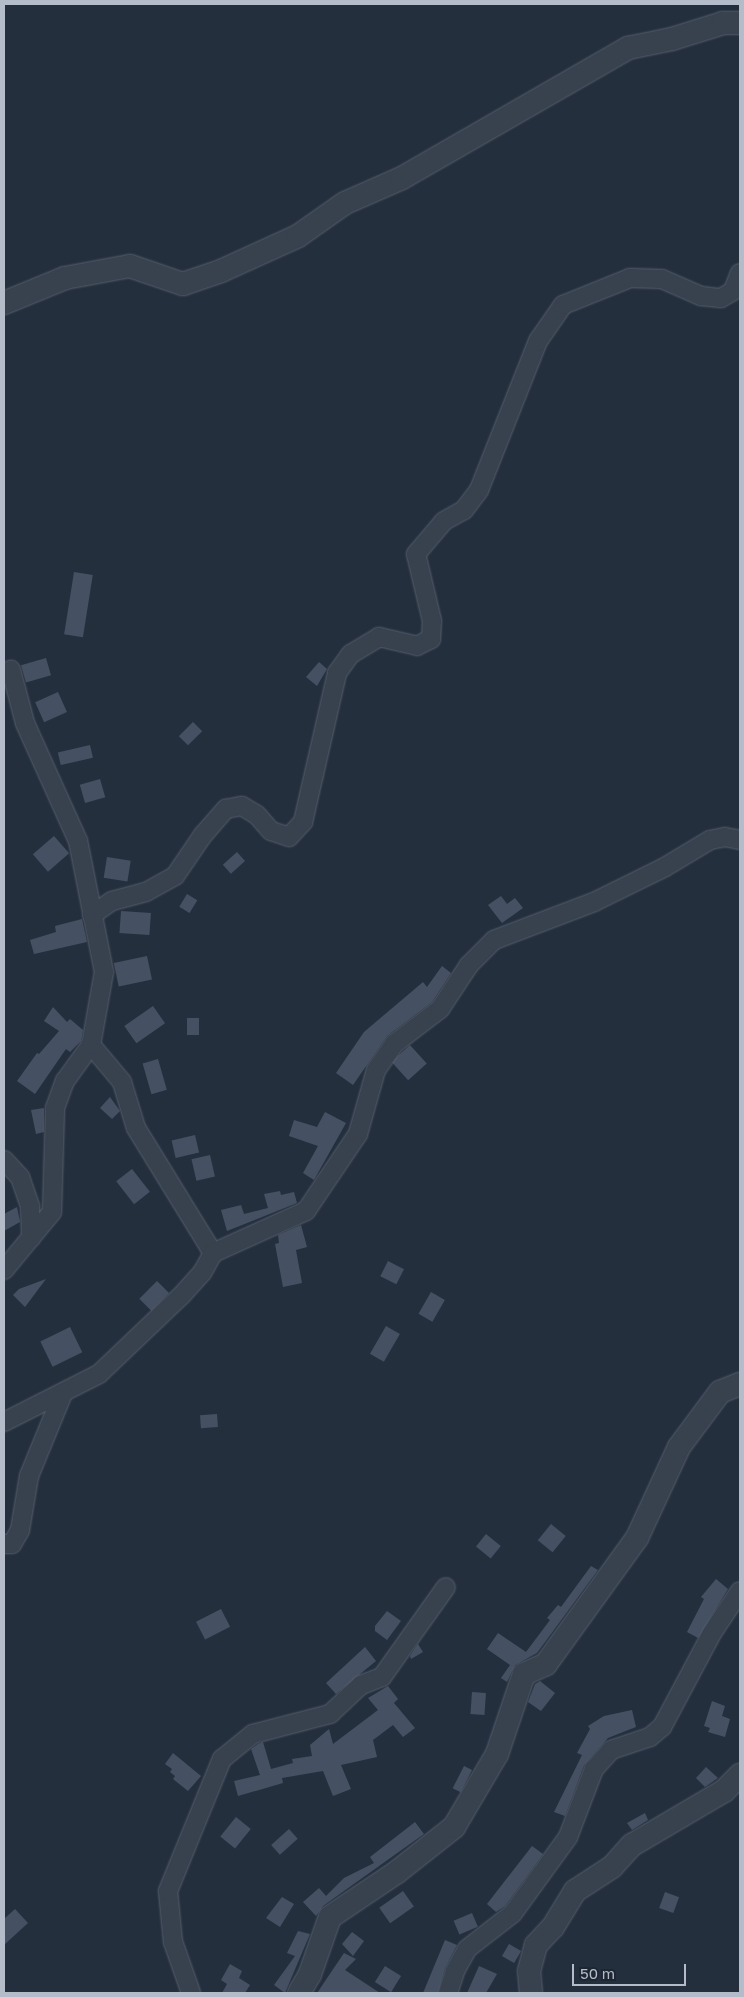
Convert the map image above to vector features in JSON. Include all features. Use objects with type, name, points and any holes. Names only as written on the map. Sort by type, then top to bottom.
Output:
[{"type":"street","points":[[4,303],[65,278],[130,266],[183,284],[221,271],[298,236],[346,203],[402,178],[628,48],[672,39],[723,23],[740,23]]},
{"type":"street","points":[[92,915],[112,901],[146,892],[174,876],[203,835],[226,809],[242,806],[256,815],[271,831],[289,837],[303,822],[337,673],[351,654],[380,637],[416,646],[431,639],[432,621],[416,554],[444,521],[464,510],[479,490],[538,341],[563,305],[630,278],[662,279],[702,296],[721,298],[733,292],[740,273]]},
{"type":"street","points":[[4,1270],[52,1212],[55,1108],[65,1081],[91,1045],[104,972],[78,842],[25,723],[11,670]]},
{"type":"street","points":[[4,1422],[19,1411],[63,1393],[99,1374],[181,1296],[202,1273],[213,1253],[306,1211],[358,1134],[376,1070],[394,1044],[440,1009],[469,964],[494,940],[594,902],[665,867],[710,840],[725,837],[740,840]]},
{"type":"street","points":[[91,1045],[122,1082],[140,1136],[213,1253]]},
{"type":"street","points":[[4,1160],[20,1176],[30,1206],[31,1238]]},
{"type":"street","points":[[299,1993],[310,1974],[330,1917],[397,1872],[454,1827],[497,1754],[524,1674],[546,1664],[637,1538],[678,1448],[720,1392],[740,1384]]},
{"type":"street","points":[[4,1544],[12,1544],[20,1530],[29,1476],[63,1393]]},
{"type":"street","points":[[191,1993],[173,1942],[168,1891],[222,1759],[253,1734],[330,1714],[361,1685],[382,1677],[446,1587]]},
{"type":"street","points":[[448,1993],[455,1971],[467,1949],[513,1913],[563,1844],[594,1769],[611,1750],[650,1737],[662,1727],[712,1633],[740,1591]]},
{"type":"street","points":[[531,1993],[529,1971],[536,1945],[553,1927],[575,1892],[612,1867],[632,1846],[724,1791],[740,1775]]},
{"type":"building","points":[[74,572],[93,575],[83,637],[64,634]]},
{"type":"building","points":[[46,658],[51,675],[26,682],[21,665]]},
{"type":"building","points":[[319,662],[327,669],[317,686],[306,677]]},
{"type":"building","points":[[58,692],[67,712],[44,722],[35,702]]},
{"type":"building","points":[[193,722],[202,731],[188,745],[179,736]]},
{"type":"building","points":[[90,745],[93,758],[61,765],[58,752]]},
{"type":"building","points":[[100,779],[105,797],[85,803],[80,785]]},
{"type":"building","points":[[54,836],[69,853],[48,872],[33,854]]},
{"type":"building","points":[[237,852],[245,861],[231,874],[223,865]]},
{"type":"building","points":[[107,857],[131,861],[127,881],[104,878]]},
{"type":"building","points":[[187,894],[197,900],[190,913],[179,907]]},
{"type":"building","points":[[501,896],[507,904],[515,898],[523,908],[502,923],[488,905]]},
{"type":"building","points":[[121,911],[151,913],[149,935],[119,933]]},
{"type":"building","points":[[82,919],[87,942],[34,954],[30,940],[56,932],[55,926]]},
{"type":"building","points":[[147,956],[152,979],[119,987],[114,963]]},
{"type":"building","points":[[442,966],[451,973],[432,1002],[387,1036],[353,1085],[336,1073],[364,1032],[423,982],[427,987]]},
{"type":"building","points":[[153,1006],[165,1023],[136,1043],[124,1026]]},
{"type":"building","points":[[53,1007],[67,1022],[70,1019],[83,1030],[81,1041],[70,1052],[66,1049],[35,1094],[17,1081],[37,1053],[39,1054],[59,1031],[44,1021]]},
{"type":"building","points":[[187,1018],[199,1018],[199,1035],[187,1035]]},
{"type":"building","points":[[410,1045],[427,1064],[408,1080],[391,1062]]},
{"type":"building","points":[[158,1059],[167,1090],[151,1094],[143,1063]]},
{"type":"building","points":[[110,1097],[120,1111],[112,1119],[100,1108]]},
{"type":"building","points":[[44,1108],[44,1132],[36,1134],[31,1110]]},
{"type":"building","points":[[325,1112],[346,1123],[314,1180],[303,1173],[318,1146],[289,1136],[294,1120],[317,1127]]},
{"type":"building","points":[[195,1135],[199,1153],[176,1158],[172,1140]]},
{"type":"building","points":[[210,1155],[215,1176],[196,1181],[191,1159]]},
{"type":"building","points":[[132,1169],[150,1192],[134,1204],[116,1181]]},
{"type":"building","points":[[280,1191],[281,1195],[294,1192],[297,1203],[227,1231],[221,1210],[241,1205],[244,1214],[268,1208],[264,1194]]},
{"type":"building","points":[[17,1207],[20,1222],[4,1231],[4,1214]]},
{"type":"building","points":[[301,1225],[307,1247],[296,1250],[302,1283],[283,1287],[275,1244],[279,1243],[278,1235]]},
{"type":"building","points":[[388,1261],[404,1269],[396,1284],[380,1276]]},
{"type":"building","points":[[46,1279],[25,1307],[13,1295],[19,1289]]},
{"type":"building","points":[[157,1281],[169,1293],[151,1311],[139,1299]]},
{"type":"building","points":[[431,1292],[445,1300],[432,1322],[418,1314]]},
{"type":"building","points":[[386,1326],[400,1334],[384,1362],[370,1354]]},
{"type":"building","points":[[70,1327],[82,1352],[53,1367],[40,1341]]},
{"type":"building","points":[[217,1414],[218,1427],[201,1428],[200,1415]]},
{"type":"building","points":[[551,1524],[566,1536],[553,1552],[538,1540]]},
{"type":"building","points":[[486,1534],[501,1546],[491,1558],[476,1546]]},
{"type":"building","points":[[591,1566],[598,1570],[537,1653],[515,1665],[507,1682],[501,1678],[510,1665],[487,1649],[498,1633],[526,1652],[550,1620],[547,1618],[558,1605],[561,1607]]},
{"type":"building","points":[[716,1579],[728,1589],[698,1638],[687,1632],[704,1599],[701,1597]]},
{"type":"building","points":[[221,1609],[230,1627],[205,1640],[196,1622]]},
{"type":"building","points":[[387,1611],[401,1621],[387,1640],[375,1631],[375,1626]]},
{"type":"building","points":[[418,1644],[423,1652],[411,1659],[410,1656]]},
{"type":"building","points":[[365,1647],[376,1661],[336,1694],[326,1683]]},
{"type":"building","points":[[540,1681],[555,1693],[541,1711],[528,1702],[535,1684]]},
{"type":"building","points":[[388,1686],[398,1699],[394,1703],[415,1728],[403,1737],[393,1725],[373,1740],[377,1757],[341,1765],[351,1789],[333,1796],[323,1771],[282,1778],[283,1783],[238,1796],[234,1781],[260,1775],[251,1749],[263,1742],[271,1769],[293,1763],[292,1759],[312,1756],[310,1745],[329,1729],[333,1744],[378,1710],[368,1698]]},
{"type":"building","points":[[472,1692],[486,1693],[484,1715],[470,1714]]},
{"type":"building","points":[[712,1701],[725,1706],[722,1716],[730,1719],[725,1737],[708,1732],[710,1728],[704,1726]]},
{"type":"building","points":[[632,1710],[636,1727],[608,1738],[584,1765],[565,1816],[554,1812],[582,1755],[577,1753],[590,1729],[588,1726],[604,1716]]},
{"type":"building","points":[[173,1753],[201,1776],[188,1791],[173,1779],[175,1776],[170,1772],[172,1769],[165,1764]]},
{"type":"building","points":[[464,1766],[472,1770],[461,1792],[453,1788]]},
{"type":"building","points":[[706,1767],[718,1778],[705,1787],[696,1778]]},
{"type":"building","points":[[645,1813],[648,1820],[632,1830],[627,1823]]},
{"type":"building","points":[[236,1817],[251,1829],[235,1848],[220,1836]]},
{"type":"building","points":[[415,1822],[424,1834],[323,1906],[316,1916],[303,1902],[319,1888],[326,1896],[344,1878],[374,1863],[370,1857]]},
{"type":"building","points":[[289,1829],[298,1839],[280,1855],[271,1845]]},
{"type":"building","points":[[532,1846],[543,1854],[505,1906],[496,1912],[487,1904]]},
{"type":"building","points":[[403,1891],[414,1907],[390,1923],[379,1908]]},
{"type":"building","points":[[665,1892],[679,1897],[673,1913],[659,1908]]},
{"type":"building","points":[[282,1897],[294,1904],[280,1927],[266,1918]]},
{"type":"building","points":[[15,1909],[28,1923],[4,1945],[4,1919]]},
{"type":"building","points":[[472,1913],[478,1927],[459,1935],[454,1921]]},
{"type":"building","points":[[298,1931],[310,1934],[285,1993],[274,1985],[295,1956],[287,1953]]},
{"type":"building","points":[[352,1932],[364,1941],[353,1956],[342,1944]]},
{"type":"building","points":[[445,1940],[457,1945],[445,1968],[438,1993],[423,1993]]},
{"type":"building","points":[[509,1944],[521,1951],[514,1963],[502,1956]]},
{"type":"building","points":[[344,1953],[356,1959],[345,1970],[380,1993],[317,1993]]},
{"type":"building","points":[[230,1964],[242,1971],[239,1978],[250,1985],[245,1993],[222,1993],[227,1984],[221,1980]]},
{"type":"building","points":[[385,1966],[401,1976],[391,1992],[375,1982]]},
{"type":"building","points":[[479,1966],[497,1974],[486,1993],[467,1993]]}]
